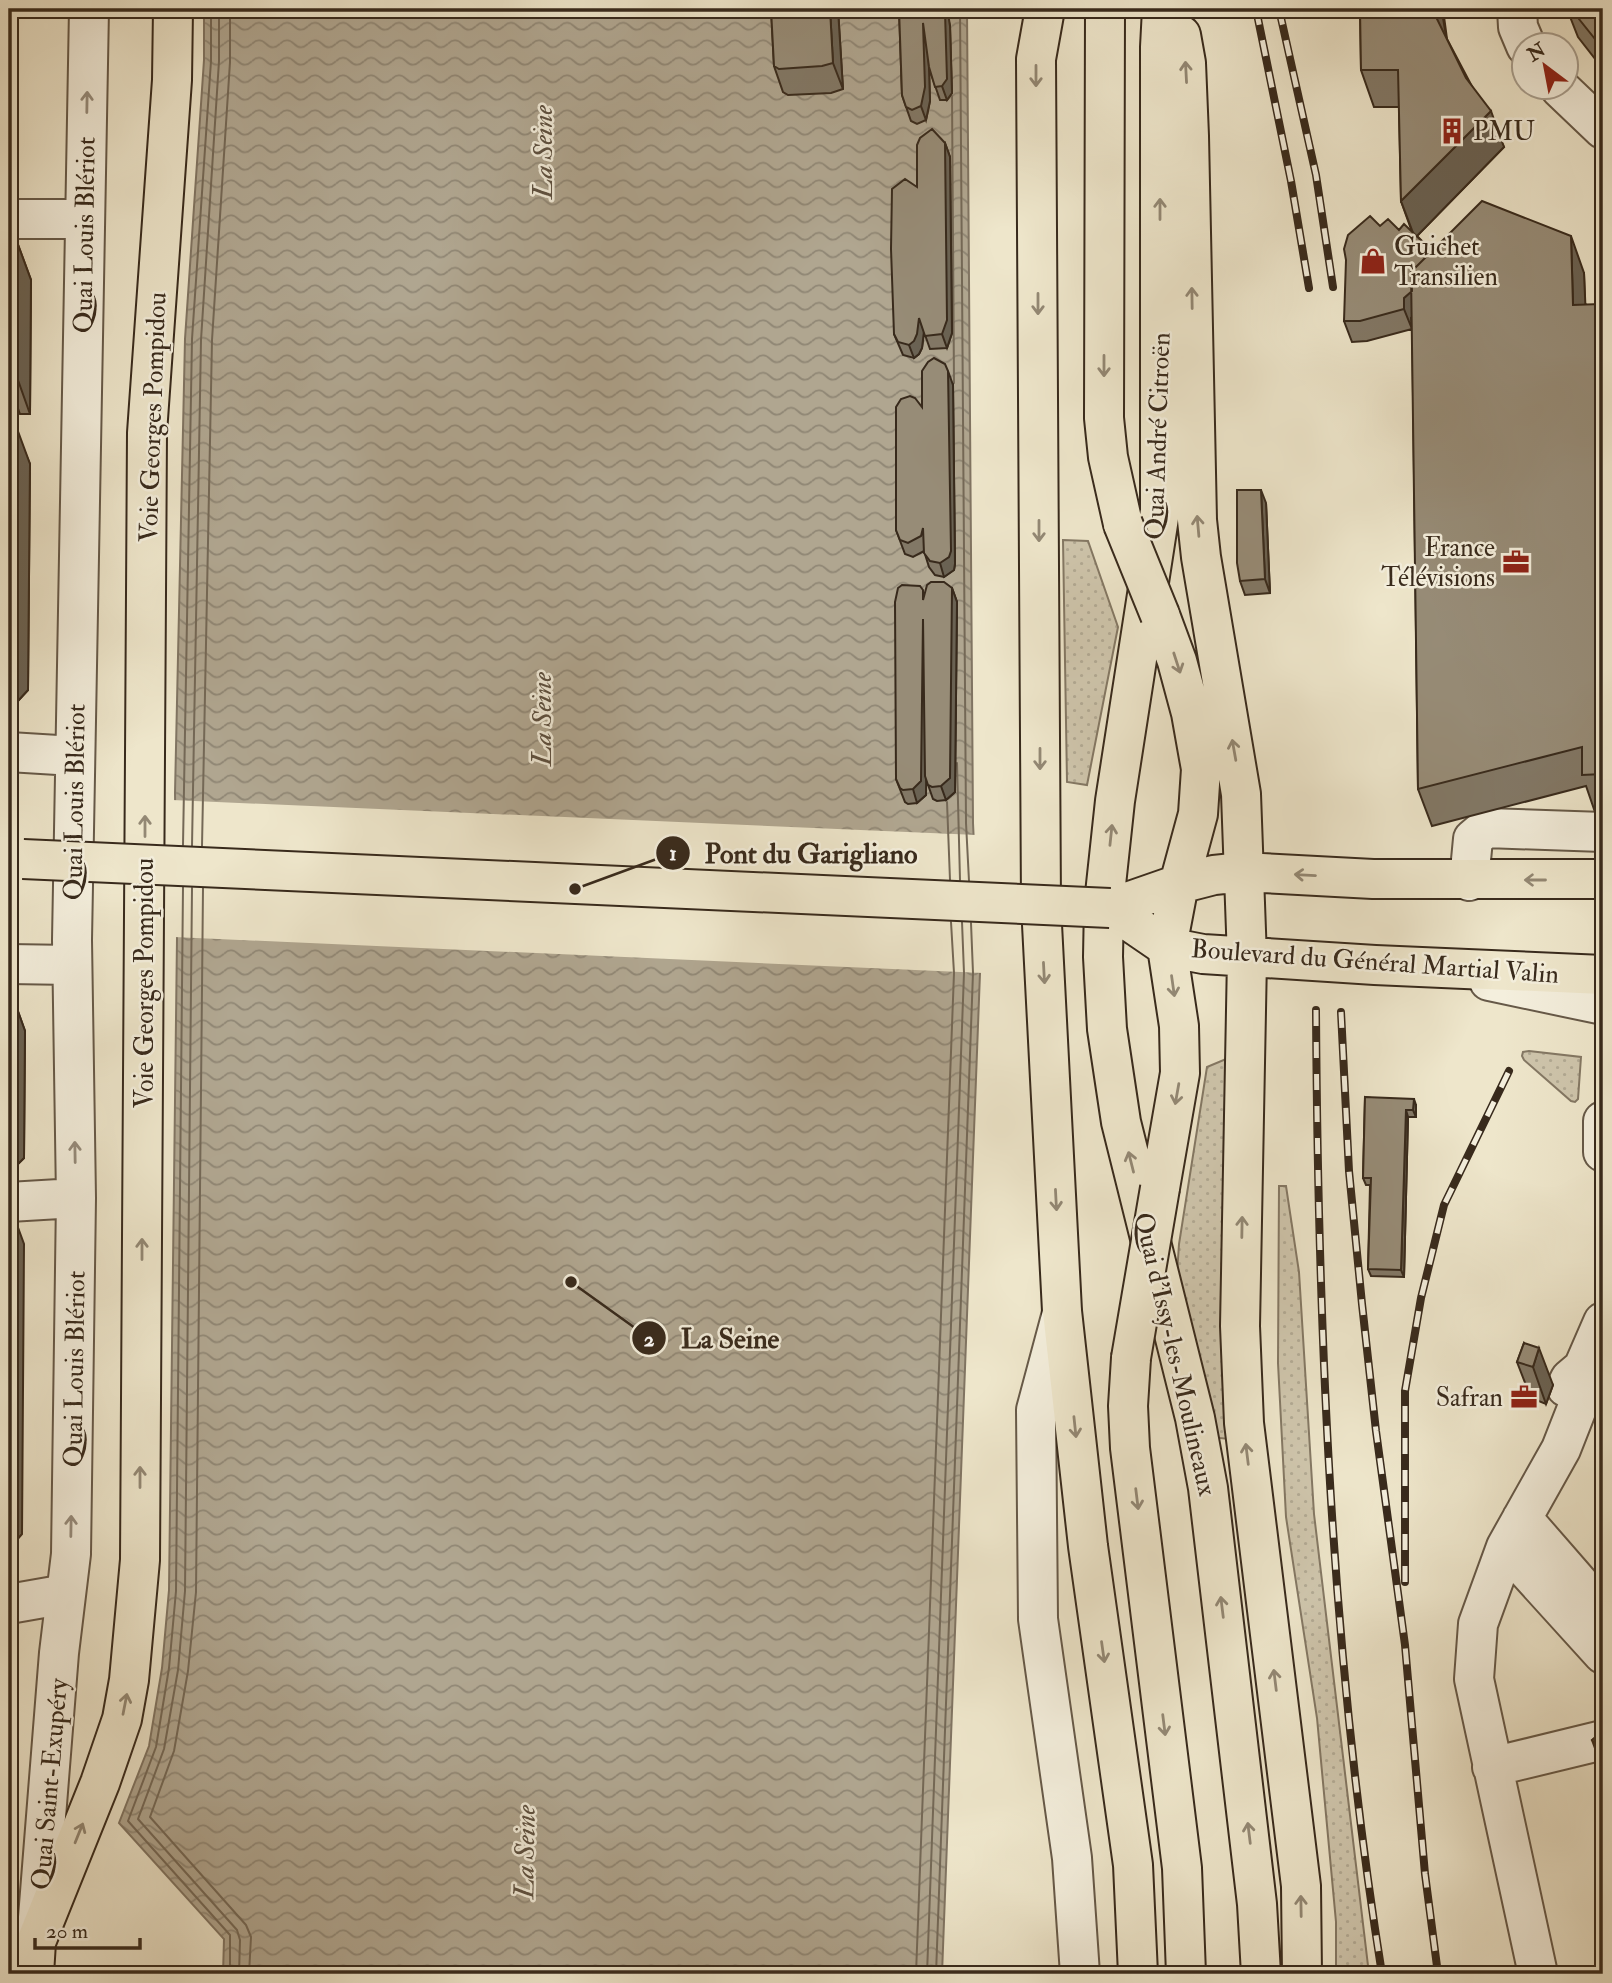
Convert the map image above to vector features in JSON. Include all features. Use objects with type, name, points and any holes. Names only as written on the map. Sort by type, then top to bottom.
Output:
[{"type":"main road","name":"Voie Georges Pompidou","points":[[35,1958],[122,1719],[129,1680],[140,1560],[147,433],[173,80],[173,9]]},
{"type":"main road","points":[[1045,9],[1036,59],[1041,905],[1062,1311],[1088,1546],[1133,1865],[1139,1974]]},
{"type":"main road","points":[[1105,9],[1104,418],[1110,467],[1123,524],[1177,661],[1191,713],[1201,769],[1198,814],[1179,884],[1167,947],[1179,1026],[1180,1073],[1131,1358],[1128,1406],[1130,1448],[1182,1868],[1186,1974]]},
{"type":"main road","name":"Quai André Citroën","points":[[1107,905],[1115,801],[1160,511],[1162,9]]},
{"type":"main road","points":[[1177,9],[1187,87],[1197,520],[1241,794],[1247,958],[1240,1326],[1244,1423],[1301,1886],[1302,1974]]},
{"type":"main road","points":[[16,859],[1107,905],[1214,875],[1243,872],[1373,879],[1603,880]]},
{"type":"main road","name":"Boulevard du Général Martial Valin","points":[[1107,905],[1167,947],[1203,954],[1603,975]]},
{"type":"main road","name":"Quai d'Issy-les-Moulineaux","points":[[1107,905],[1103,957],[1107,1029],[1121,1122],[1195,1418],[1208,1488],[1257,1904],[1261,1974]]},
{"type":"street","name":"Quai Louis Blériot","points":[[66,1594],[71,1554],[76,1198],[72,965],[74,756],[89,9]]},
{"type":"street","points":[[1517,9],[1520,32]]},
{"type":"street","points":[[1575,102],[1603,129]]},
{"type":"street","points":[[9,219],[83,219]]},
{"type":"street","points":[[9,752],[74,756]]},
{"type":"street","points":[[1469,881],[1473,839],[1486,828],[1603,832]]},
{"type":"street","points":[[9,964],[72,965]]},
{"type":"street","points":[[1425,967],[1603,1005]]},
{"type":"street","points":[[1603,1121],[1603,1152]]},
{"type":"street","points":[[9,1202],[76,1198]]},
{"type":"street","points":[[1062,1311],[1036,1410],[1038,1619],[1072,1858],[1080,1974]]},
{"type":"street","points":[[1538,1974],[1474,1679],[1478,1624],[1514,1532],[1561,1449],[1588,1427],[1593,1374],[1603,1322]]},
{"type":"street","points":[[1514,1532],[1603,1611]]},
{"type":"street","points":[[1514,1532],[1603,1654]]},
{"type":"street","points":[[9,1604],[66,1594]]},
{"type":"street","name":"Quai Saint-Exupéry","points":[[35,1958],[66,1594]]},
{"type":"street","points":[[1492,1767],[1603,1740]]},
{"type":"shaded area","points":[[1063,540],[1088,541],[1118,627],[1087,785],[1067,782]]},
{"type":"shaded area","points":[[1523,1052],[1581,1057],[1578,1099],[1575,1102],[1524,1060]]},
{"type":"shaded area","points":[[1226,1059],[1229,1439],[1210,1437],[1176,1289],[1179,1244],[1207,1067]]},
{"type":"shaded area","points":[[1279,1186],[1286,1186],[1299,1272],[1314,1514],[1369,1974],[1336,1974],[1336,1922],[1317,1718],[1286,1517],[1278,1363]]},
{"type":"water","name":"La Seine","points":[[204,9],[967,9],[973,823],[980,973],[942,1974],[223,1974],[224,1939],[119,1823],[149,1746],[162,1668],[169,1590],[177,938],[175,793],[185,339],[204,60]]},
{"type":"pier","points":[[172,800],[977,835],[983,973],[174,937]]},
{"type":"building","points":[[771,9],[830,9],[833,63],[779,69],[774,66]]},
{"type":"building","points":[[899,9],[922,9],[923,13],[924,9],[945,9],[947,79],[942,86],[935,87],[929,67],[923,23],[925,87],[921,106],[912,110],[906,107],[902,95]]},
{"type":"building","name":"PMU","points":[[1360,9],[1434,9],[1466,78],[1491,111],[1401,201],[1398,70],[1361,70]]},
{"type":"building","points":[[1571,9],[1603,9],[1603,30],[1595,39]]},
{"type":"building","points":[[932,129],[945,143],[947,320],[942,334],[925,336],[919,318],[917,334],[909,345],[898,342],[894,334],[892,189],[905,179],[917,187],[917,145],[920,138]]},
{"type":"building","name":"France Télévisions","points":[[1482,201],[1571,236],[1573,305],[1600,304],[1603,392],[1603,774],[1582,775],[1582,747],[1418,789],[1411,272]]},
{"type":"building","points":[[1370,216],[1380,226],[1388,219],[1399,230],[1404,224],[1432,251],[1411,272],[1412,291],[1404,298],[1404,309],[1360,321],[1344,321],[1344,249],[1348,235]]},
{"type":"building","points":[[9,226],[13,231],[13,366],[9,365]]},
{"type":"building","points":[[934,358],[945,364],[948,371],[951,551],[949,557],[940,563],[930,561],[924,553],[923,528],[921,536],[908,543],[900,540],[896,530],[896,407],[901,399],[910,396],[922,407],[922,371]]},
{"type":"building","points":[[9,415],[12,415],[12,503],[9,503]]},
{"type":"building","points":[[1237,490],[1261,490],[1265,579],[1240,581],[1237,563]]},
{"type":"building","points":[[9,515],[16,515],[15,584],[9,572]]},
{"type":"building","points":[[9,572],[11,642],[9,644]]},
{"type":"building","points":[[931,582],[944,582],[952,588],[950,778],[941,786],[932,787],[928,785],[925,776],[923,619],[921,781],[913,789],[903,790],[896,779],[895,602],[898,588],[902,585],[920,586],[923,600],[927,585]]},
{"type":"building","points":[[1365,1097],[1414,1099],[1413,1110],[1406,1110],[1401,1270],[1368,1269],[1371,1178],[1363,1178]]},
{"type":"building","points":[[1524,1343],[1539,1348],[1533,1367],[1517,1362]]},
{"type":"building","points":[[1603,1731],[1603,1752],[1592,1740]]},
{"type":"railway","points":[[1256,9],[1291,181],[1309,288]]},
{"type":"railway","points":[[1279,9],[1316,175],[1333,287]]},
{"type":"railway","points":[[1316,1010],[1324,1373],[1339,1614],[1350,1734],[1382,1974]]},
{"type":"railway","points":[[1341,1012],[1349,1171],[1362,1304],[1405,1645],[1425,1874],[1438,1974]]},
{"type":"railway","points":[[1405,1582],[1405,1391],[1421,1298],[1444,1205],[1509,1071]]},
{"type":"place","name":"PMU","points":[[1452,131]]},
{"type":"place","name":"Guichet Transilien","points":[[1373,261]]},
{"type":"place","name":"France Télévisions","points":[[1516,562]]},
{"type":"place","name":"Pont du Garigliano","points":[[575,889]]},
{"type":"place","name":"La Seine","points":[[571,1282]]},
{"type":"place","name":"Safran","points":[[1524,1397]]}]
